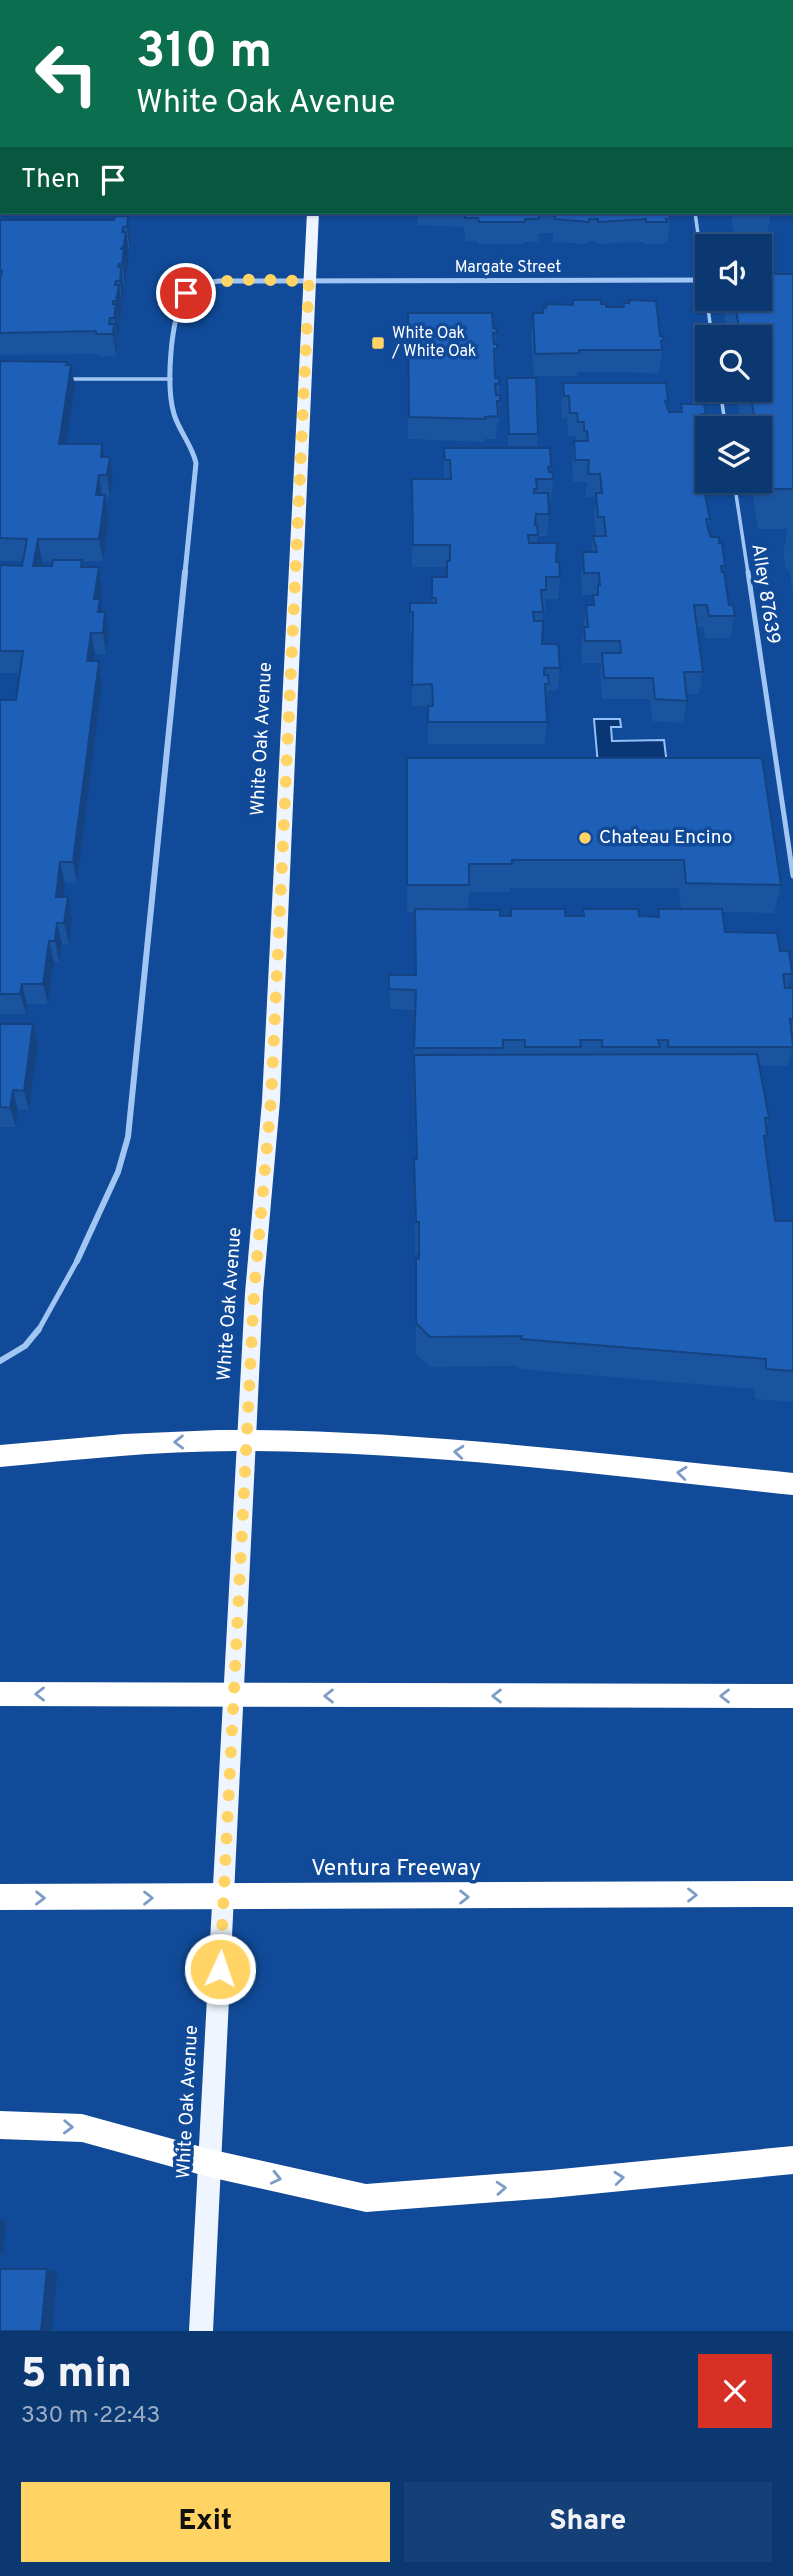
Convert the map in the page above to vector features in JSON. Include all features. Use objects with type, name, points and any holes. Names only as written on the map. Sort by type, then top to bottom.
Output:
[{"type":"highway","points":[[0,1455],[144,1443],[247,1440],[377,1444],[793,1484]]},
{"type":"highway","points":[[0,1694],[793,1696]]},
{"type":"highway","name":"Ventura Freeway","points":[[0,1897],[793,1894]]},
{"type":"highway","points":[[0,2125],[82,2128],[209,2163],[366,2198],[551,2184],[793,2160]]},
{"type":"main road","name":"White Oak Avenue","points":[[201,2331],[254,1293],[271,1101],[313,214]]},
{"type":"street","points":[[78,1261],[118,1172],[128,1138],[196,463],[194,447],[174,414],[171,379],[178,309],[186,293],[200,285],[219,281],[309,281]]},
{"type":"street","name":"Margate Street","points":[[309,281],[695,281]]},
{"type":"lane","points":[[695,214],[698,234]]},
{"type":"lane","points":[[61,379],[171,379]]},
{"type":"lane","name":"Alley 87639","points":[[736,493],[793,876]]},
{"type":"lane","points":[[0,1361],[24,1347],[40,1327],[78,1261]]},
{"type":"water","points":[[594,719],[620,719],[621,727],[611,727],[612,741],[664,740],[667,765],[598,765]]},
{"type":"building","points":[[465,214],[539,214],[539,219],[525,219],[525,222],[479,222],[478,218],[465,218]]},
{"type":"building","points":[[554,214],[669,214],[670,219],[666,219],[667,222],[646,222],[646,219],[598,222],[598,219],[589,219],[589,222],[555,219]]},
{"type":"building","points":[[115,216],[128,216],[127,227],[123,227],[122,232],[126,232],[121,249],[124,249],[122,264],[118,267],[121,267],[120,281],[116,281],[115,285],[119,285],[116,301],[113,301],[113,304],[116,304],[114,318],[110,318],[109,324],[114,324],[113,334],[96,334],[96,331],[0,333],[0,220],[114,220]]},
{"type":"building","points":[[772,274],[793,274],[793,489],[772,489],[772,416],[754,416],[752,402],[772,402],[772,325],[739,325],[736,311],[772,311]]},
{"type":"building","points":[[573,300],[601,300],[601,304],[606,304],[606,307],[624,307],[623,303],[629,303],[629,300],[656,301],[660,336],[663,336],[664,341],[661,341],[662,350],[579,350],[579,353],[535,354],[533,313],[543,313],[543,307],[546,308],[547,304],[573,305]]},
{"type":"building","points":[[408,313],[492,313],[493,328],[496,328],[497,333],[493,333],[494,344],[497,344],[497,349],[494,349],[495,378],[499,378],[499,384],[495,384],[496,395],[500,395],[500,401],[497,401],[498,416],[485,419],[409,417]]},
{"type":"building","points":[[0,361],[67,362],[66,365],[71,365],[59,444],[102,444],[101,457],[110,457],[107,475],[99,475],[96,495],[105,495],[99,539],[38,539],[33,566],[52,566],[53,560],[82,560],[81,567],[99,567],[94,599],[100,599],[98,612],[105,612],[103,633],[91,633],[87,661],[99,661],[73,862],[60,862],[56,897],[68,897],[64,923],[57,923],[55,941],[49,941],[43,984],[22,984],[20,994],[0,994],[0,700],[16,700],[23,651],[0,651],[0,565],[22,566],[27,539],[0,538]]},
{"type":"building","points":[[507,378],[536,378],[538,434],[509,434]]},
{"type":"building","points":[[563,383],[666,383],[668,401],[665,401],[669,412],[682,412],[681,404],[704,404],[706,414],[695,416],[695,493],[705,493],[710,519],[706,519],[708,529],[711,537],[719,537],[719,543],[722,543],[725,566],[721,566],[722,572],[729,605],[733,605],[735,616],[709,616],[707,605],[694,605],[703,672],[684,672],[687,701],[655,699],[653,678],[604,678],[602,653],[621,653],[620,641],[585,641],[584,627],[588,627],[586,605],[594,605],[593,595],[598,595],[600,585],[599,573],[584,573],[583,552],[597,552],[593,536],[606,536],[604,517],[598,517],[596,493],[602,493],[600,474],[588,474],[589,460],[575,460],[574,441],[588,441],[587,431],[584,431],[584,422],[578,422],[577,413],[570,413],[569,396],[564,396]]},
{"type":"building","points":[[444,448],[550,448],[551,467],[548,467],[553,479],[536,479],[537,489],[534,489],[534,493],[548,493],[549,514],[536,514],[538,535],[528,535],[529,543],[557,543],[556,562],[559,562],[560,577],[546,577],[546,590],[541,590],[543,612],[533,612],[534,621],[543,621],[542,644],[558,644],[560,668],[544,668],[549,684],[545,684],[547,722],[428,722],[428,706],[433,706],[432,684],[412,685],[413,612],[410,612],[410,603],[436,603],[436,598],[432,598],[432,577],[447,577],[450,545],[413,545],[412,479],[451,479],[450,460],[445,460]]},
{"type":"building","name":"Chateau Encino","points":[[407,758],[762,758],[781,885],[686,883],[684,860],[512,860],[512,864],[469,864],[469,885],[407,885]]},
{"type":"building","points":[[415,909],[500,910],[500,916],[511,916],[511,909],[565,909],[565,916],[584,916],[583,909],[638,909],[639,916],[659,917],[658,909],[722,909],[725,932],[777,933],[780,951],[789,951],[792,974],[783,974],[785,988],[793,988],[793,1019],[790,1019],[793,1047],[668,1047],[668,1040],[658,1040],[660,1047],[602,1047],[602,1040],[580,1040],[581,1047],[525,1047],[525,1040],[503,1040],[503,1048],[414,1048],[416,990],[389,989],[389,975],[416,975]]},
{"type":"building","points":[[0,1024],[33,1024],[24,1091],[13,1090],[10,1108],[0,1107]]},
{"type":"building","points":[[757,1054],[769,1118],[765,1118],[767,1136],[764,1136],[775,1221],[793,1221],[793,1371],[766,1369],[766,1359],[521,1339],[522,1336],[430,1337],[416,1323],[419,1222],[416,1222],[414,1159],[417,1159],[414,1055]]},
{"type":"building","points":[[0,2269],[47,2269],[41,2331],[0,2331]]},
{"type":"place","name":"White Oak / White Oak","points":[[378,343]]},
{"type":"place","name":"Chateau Encino","points":[[585,838]]},
{"type":"route","points":[[186,293],[200,285],[219,281],[309,281],[271,1101],[254,1293],[220,1969]]}]
